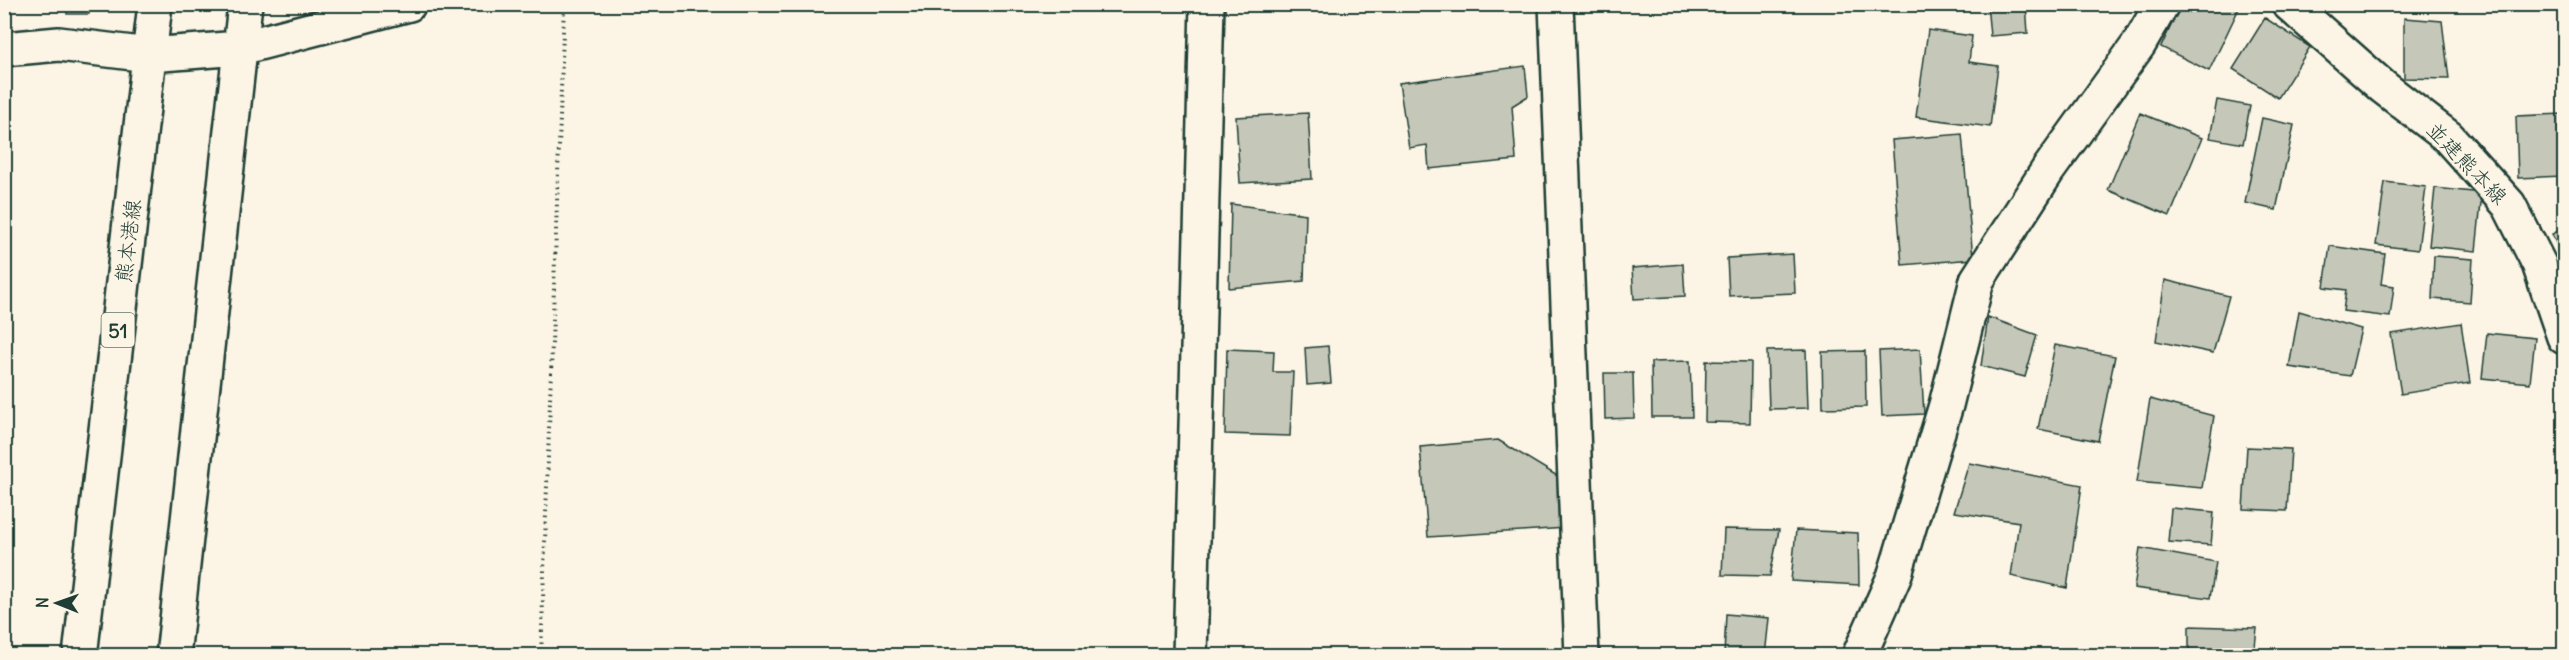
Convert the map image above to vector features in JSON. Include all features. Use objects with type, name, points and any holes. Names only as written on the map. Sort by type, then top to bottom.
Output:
[{"type":"street","name":"熊本港線","points":[[80,656],[155,4]]},
{"type":"street","points":[[173,656],[245,4]]},
{"type":"street","points":[[4,48],[59,44],[149,55],[240,48],[410,4]]},
{"type":"street","points":[[1190,656],[1207,4]]},
{"type":"street","points":[[1556,4],[1582,656]]},
{"type":"street","points":[[1859,656],[1894,577],[1946,405],[1977,279],[2048,170],[2139,44],[2162,4]]},
{"type":"street","name":"並建熊本線","points":[[2289,4],[2383,87],[2448,137],[2509,205],[2539,264],[2565,337]]},
{"type":"path","points":[[541,656],[564,4]]},
{"type":"building","points":[[67,4],[89,4],[89,14],[67,14]]},
{"type":"building","points":[[1987,4],[2026,4],[2028,33],[1990,36]]},
{"type":"building","points":[[2181,4],[2241,4],[2209,71],[2161,47]]},
{"type":"building","points":[[2418,4],[2467,4],[2467,6],[2418,7]]},
{"type":"building","points":[[2265,18],[2310,47],[2278,98],[2233,69]]},
{"type":"building","points":[[2404,18],[2442,21],[2449,79],[2404,78]]},
{"type":"building","points":[[1928,30],[1972,36],[1969,62],[1998,66],[1990,127],[1916,117]]},
{"type":"building","points":[[1525,66],[1528,96],[1512,106],[1516,160],[1429,169],[1427,145],[1409,148],[1399,83]]},
{"type":"building","points":[[2217,100],[2250,106],[2243,144],[2210,138]]},
{"type":"building","points":[[1308,113],[1312,179],[1240,183],[1236,117]]},
{"type":"building","points":[[2140,113],[2202,138],[2170,216],[2108,190]]},
{"type":"building","points":[[2564,114],[2564,176],[2518,178],[2516,116]]},
{"type":"building","points":[[2262,118],[2294,125],[2276,210],[2245,203]]},
{"type":"building","points":[[1962,134],[1973,259],[1902,265],[1892,140]]},
{"type":"building","points":[[2385,182],[2426,187],[2418,250],[2376,245]]},
{"type":"building","points":[[2435,188],[2482,193],[2476,251],[2429,246]]},
{"type":"building","points":[[1231,204],[1306,214],[1304,281],[1229,288]]},
{"type":"building","points":[[2564,228],[2564,260],[2552,234]]},
{"type":"building","points":[[2330,246],[2385,254],[2381,284],[2394,286],[2390,317],[2343,311],[2346,290],[2324,287]]},
{"type":"building","points":[[1793,254],[1795,293],[1729,296],[1727,258]]},
{"type":"building","points":[[2434,256],[2473,259],[2470,302],[2432,299]]},
{"type":"building","points":[[1683,264],[1685,296],[1634,299],[1632,268]]},
{"type":"building","points":[[2165,280],[2229,296],[2213,353],[2156,341]]},
{"type":"building","points":[[2299,311],[2361,329],[2350,376],[2289,367]]},
{"type":"building","points":[[1988,317],[2037,335],[2025,377],[1981,366]]},
{"type":"building","points":[[2461,323],[2470,383],[2401,394],[2391,334]]},
{"type":"building","points":[[2487,333],[2535,338],[2530,383],[2482,378]]},
{"type":"building","points":[[2055,345],[2115,356],[2098,441],[2038,429]]},
{"type":"building","points":[[1328,346],[1331,383],[1307,385],[1305,348]]},
{"type":"building","points":[[1227,349],[1274,351],[1273,372],[1293,372],[1290,436],[1225,434]]},
{"type":"building","points":[[1920,349],[1924,414],[1882,416],[1879,351]]},
{"type":"building","points":[[1806,350],[1808,408],[1769,409],[1767,351]]},
{"type":"building","points":[[1865,351],[1866,407],[1823,408],[1822,352]]},
{"type":"building","points":[[1690,361],[1692,417],[1652,417],[1651,362]]},
{"type":"building","points":[[1706,361],[1751,362],[1750,423],[1705,422]]},
{"type":"building","points":[[1604,373],[1633,373],[1634,418],[1605,419]]},
{"type":"building","points":[[2150,399],[2214,416],[2202,488],[2137,482]]},
{"type":"building","points":[[1498,440],[1559,477],[1566,528],[1428,537],[1420,447]]},
{"type":"building","points":[[2247,447],[2291,449],[2287,511],[2243,509]]},
{"type":"building","points":[[1969,463],[2082,485],[2067,588],[2011,576],[2019,522],[1954,512]]},
{"type":"building","points":[[2171,508],[2214,512],[2211,545],[2168,542]]},
{"type":"building","points":[[1724,529],[1779,530],[1770,576],[1722,575]]},
{"type":"building","points":[[1796,530],[1858,533],[1859,585],[1791,581]]},
{"type":"building","points":[[2140,548],[2216,562],[2210,598],[2134,588]]},
{"type":"building","points":[[1726,614],[1769,618],[1765,656],[1724,656]]},
{"type":"building","points":[[2189,626],[2257,628],[2254,656],[2189,656]]}]
